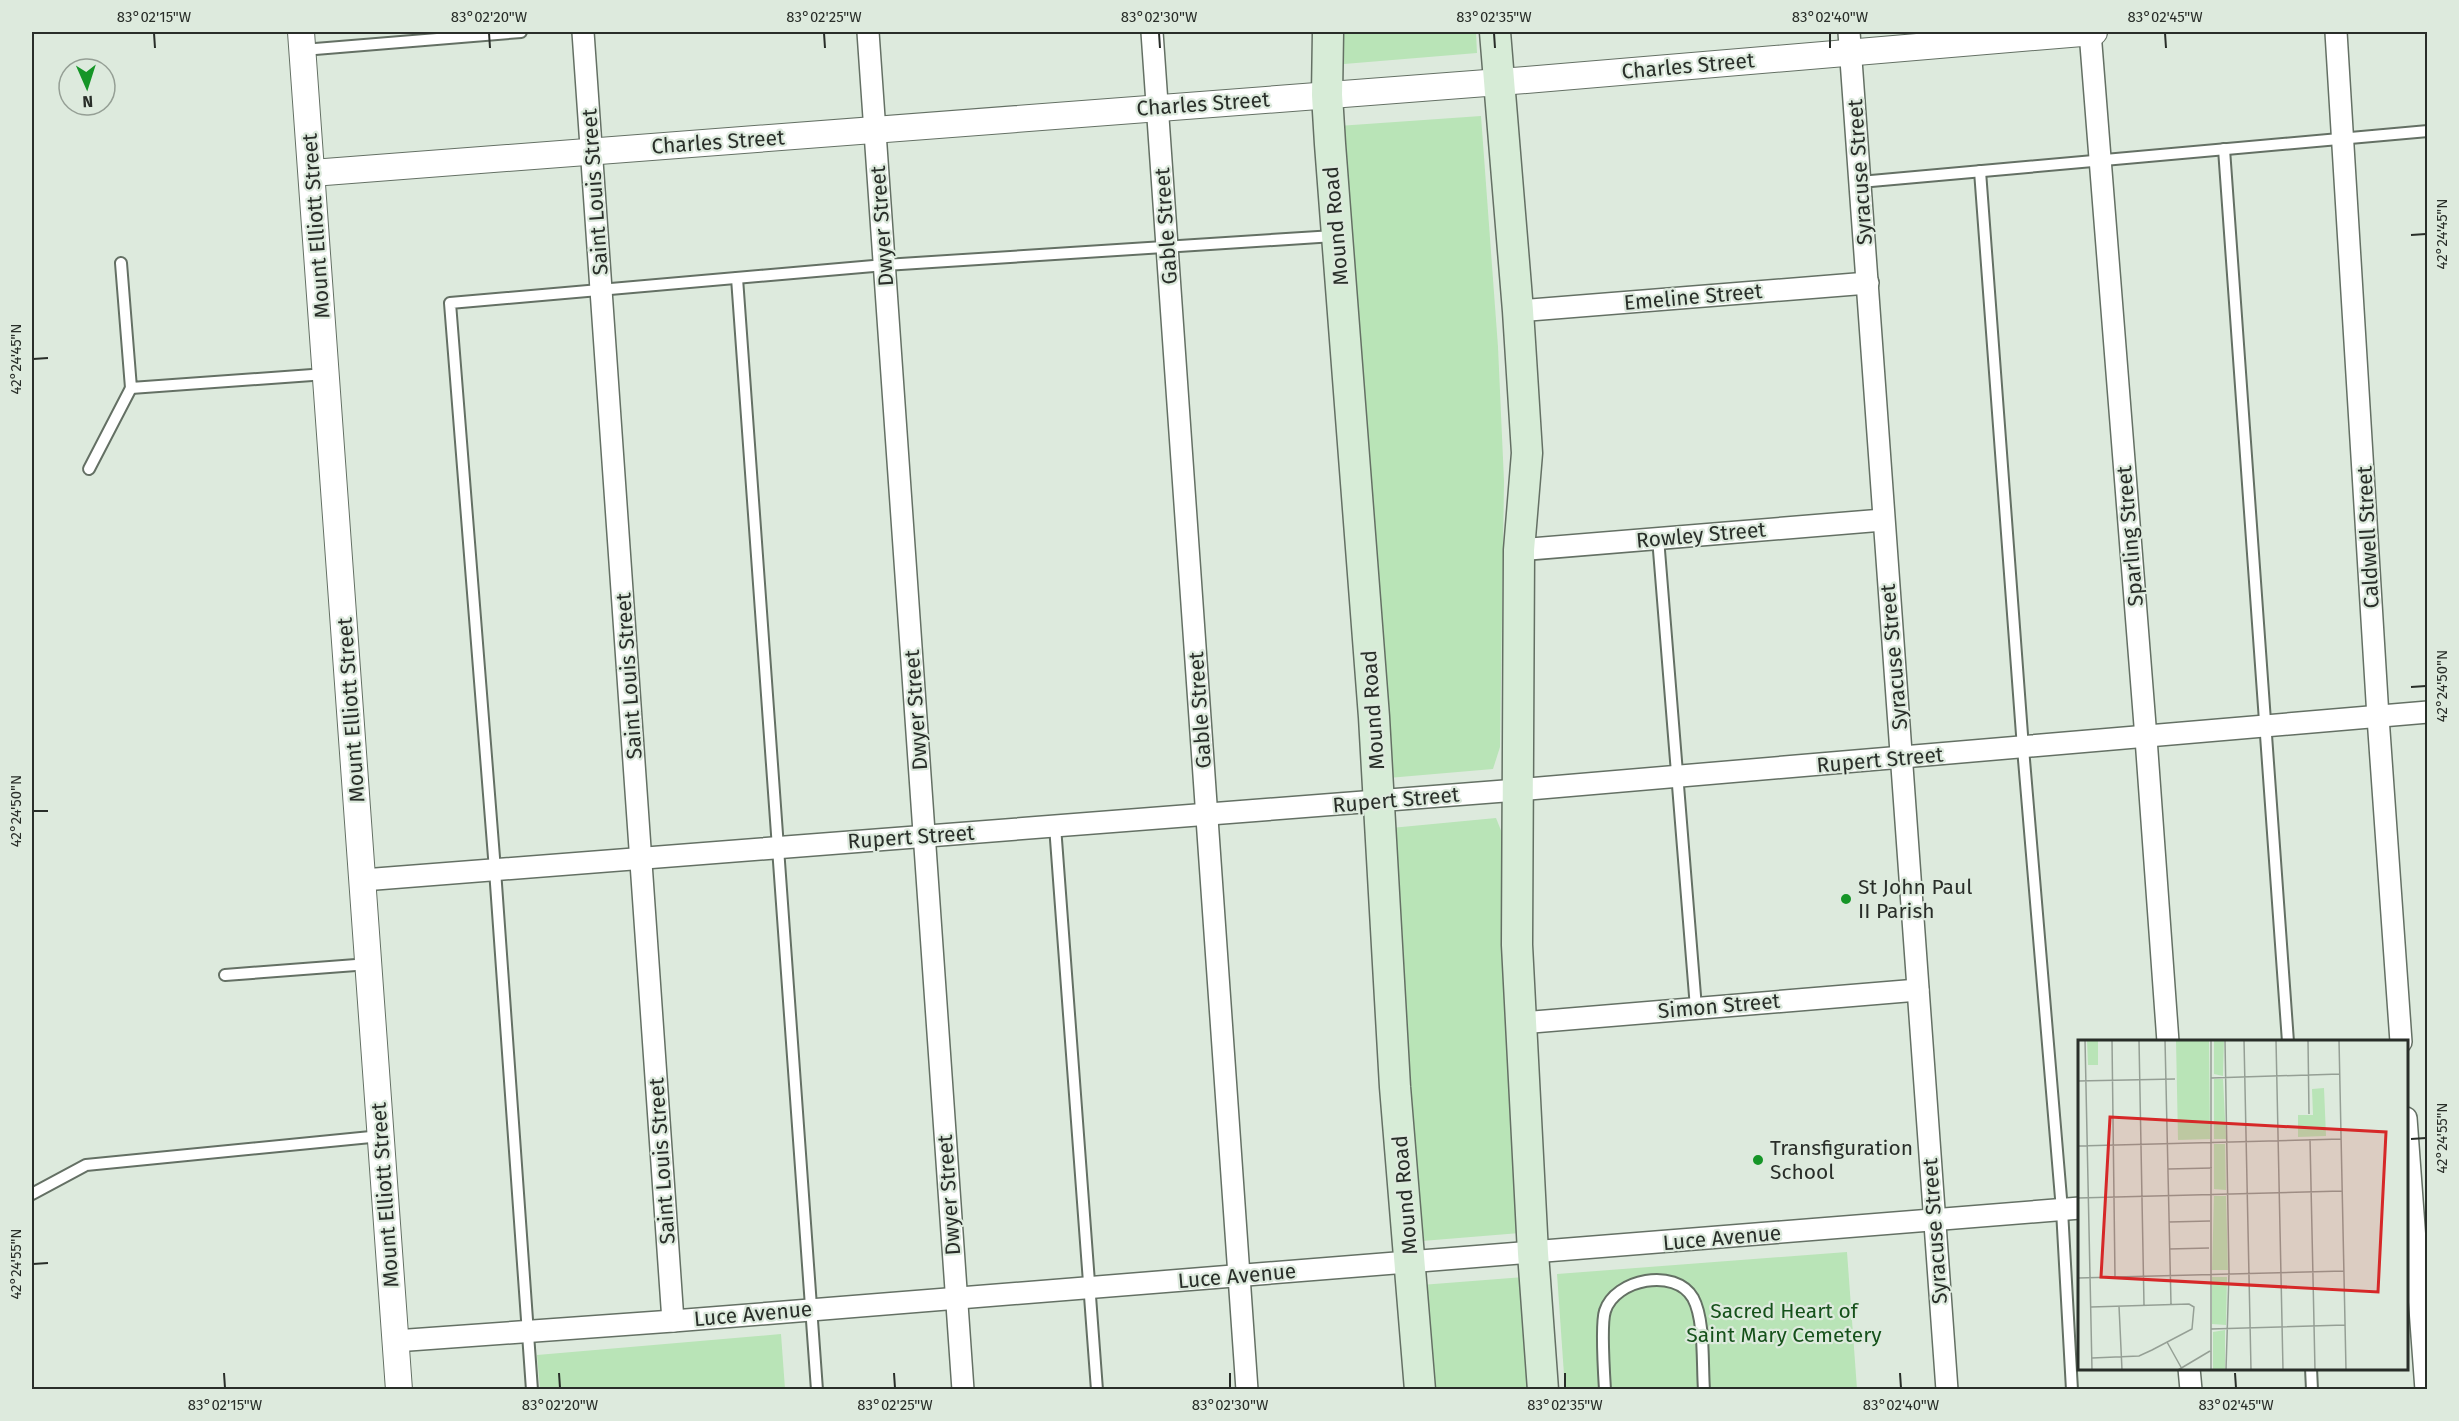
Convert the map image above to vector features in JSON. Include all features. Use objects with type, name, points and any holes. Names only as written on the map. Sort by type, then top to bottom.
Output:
[{"type":"main road","name":"Mound Road","points":[[1328,32],[1327,95],[1379,801],[1395,1087],[1420,1389]]},
{"type":"main road","points":[[1495,32],[1498,81],[1503,109],[1527,453],[1519,550],[1516,860],[1520,1023],[1543,1389]]},
{"type":"street","name":"Saint Louis Street","points":[[583,32],[673,1322]]},
{"type":"street","name":"Dwyer Street","points":[[868,32],[963,1389]]},
{"type":"street","name":"Gable Street","points":[[1152,32],[1247,1389]]},
{"type":"street","name":"Charles Street","points":[[312,173],[1498,81],[1850,42],[2091,32]]},
{"type":"street","name":"Sparling Street","points":[[2091,32],[2099,161],[2168,1040]]},
{"type":"street","name":"Caldwell Street","points":[[2336,32],[2378,717],[2401,1040]]},
{"type":"street","name":"Mount Elliott Street","points":[[302,41],[399,1389]]},
{"type":"street","name":"Syracuse Street","points":[[1850,42],[1947,1389]]},
{"type":"street","name":"Emeline Street","points":[[1518,311],[1868,283]]},
{"type":"street","name":"Rowley Street","points":[[1519,550],[1883,520]]},
{"type":"street","name":"Rupert Street","points":[[363,880],[1677,777],[2427,712]]},
{"type":"street","name":"Simon Street","points":[[1520,1023],[1917,990]]},
{"type":"street","points":[[2408,1132],[2415,1181],[2426,1389]]},
{"type":"street","name":"Luce Avenue","points":[[395,1341],[673,1322],[2071,1209]]},
{"type":"street","points":[[2189,1370],[2191,1389]]},
{"type":"lane","points":[[302,41],[521,32]]},
{"type":"lane","points":[[1860,182],[2427,131]]},
{"type":"lane","points":[[2224,149],[2288,1040]]},
{"type":"lane","points":[[1980,171],[2023,748],[2071,1209],[2072,1389]]},
{"type":"lane","points":[[532,1389],[495,870],[450,303],[885,265],[1337,235]]},
{"type":"lane","points":[[89,469],[131,388],[121,263]]},
{"type":"lane","points":[[737,278],[817,1389]]},
{"type":"lane","points":[[131,388],[327,374]]},
{"type":"lane","points":[[1658,538],[1696,1008]]},
{"type":"lane","points":[[1055,826],[1097,1389]]},
{"type":"lane","points":[[225,975],[369,963]]},
{"type":"lane","points":[[32,1194],[86,1165],[381,1136]]},
{"type":"lane","points":[[1605,1389],[1605,1311],[1618,1291],[1644,1281],[1664,1280],[1682,1286],[1693,1298],[1700,1318],[1704,1389]]},
{"type":"lane","points":[[2311,1370],[2312,1389]]},
{"type":"green space","points":[[1343,32],[1476,32],[1477,53],[1344,64]]},
{"type":"green space","points":[[1481,116],[1498,347],[1504,481],[1500,747],[1493,769],[1388,778],[1338,126]]},
{"type":"green space","points":[[1496,818],[1502,833],[1501,876],[1520,1233],[1422,1241],[1391,828]]},
{"type":"green space","name":"Sacred Heart of Saint Mary Cemetery","points":[[1847,1252],[1857,1389],[1565,1389],[1557,1274]]},
{"type":"green space","points":[[1524,1277],[1530,1389],[1428,1389],[1421,1285]]},
{"type":"green space","points":[[781,1334],[785,1389],[540,1389],[537,1355]]},
{"type":"place","name":"St John Paul II Parish","points":[[1846,899]]},
{"type":"place","name":"Transfiguration School","points":[[1758,1160]]}]
